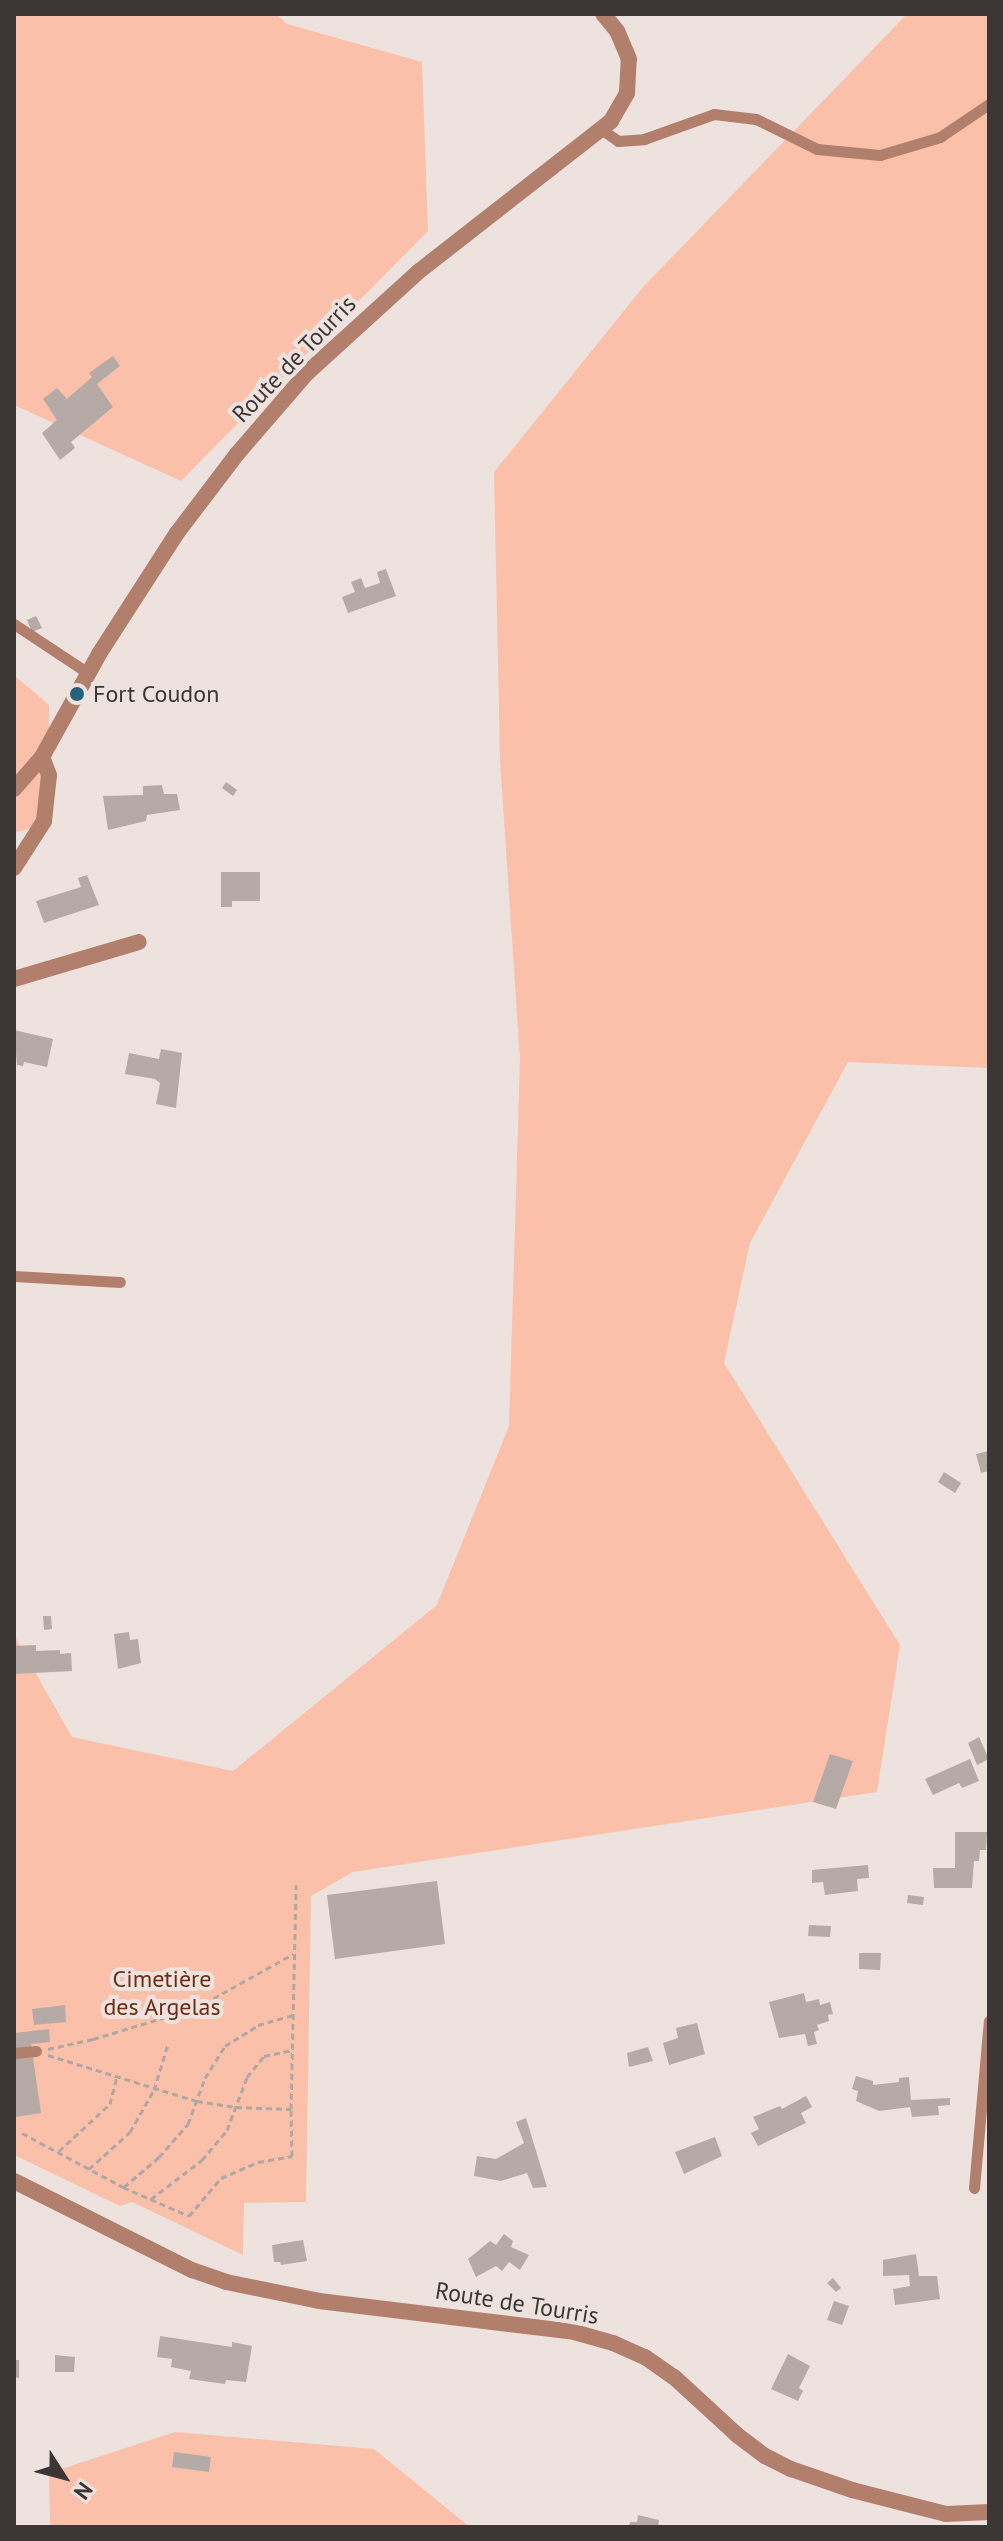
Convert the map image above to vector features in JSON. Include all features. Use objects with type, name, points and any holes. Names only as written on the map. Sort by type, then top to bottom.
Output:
[{"type":"street","name":"Route de Tourris","points":[[14,789],[42,757],[88,673],[177,533],[237,454],[307,373],[418,272],[611,121],[627,93],[629,59],[617,31],[603,14]]},
{"type":"street","points":[[14,868],[44,821],[49,775],[42,757]]},
{"type":"street","points":[[14,979],[139,942]]},
{"type":"street","name":"Route de Tourris","points":[[14,2181],[192,2270],[226,2282],[319,2301],[574,2332],[613,2343],[645,2357],[674,2377],[765,2456],[852,2490],[946,2514],[974,2521],[989,2512]]},
{"type":"lane","points":[[601,129],[618,141],[644,139],[714,114],[756,119],[817,149],[880,155],[940,137],[989,104]]},
{"type":"lane","points":[[14,624],[88,673]]},
{"type":"lane","points":[[14,1276],[120,1282]]},
{"type":"lane","points":[[974,2188],[989,2021]]},
{"type":"lane","points":[[14,2053],[36,2051]]},
{"type":"path","points":[[22,2133],[88,2170],[189,2216],[221,2178],[258,2162],[292,2156],[296,1885]]},
{"type":"path","points":[[36,2051],[93,2039],[196,2008],[293,1954]]},
{"type":"path","points":[[123,2187],[159,2157],[188,2124],[205,2078],[225,2046],[258,2025],[293,2015]]},
{"type":"path","points":[[88,2170],[130,2132],[154,2090],[168,2044]]},
{"type":"path","points":[[151,2199],[202,2160],[227,2130],[247,2077],[264,2056],[292,2050]]},
{"type":"path","points":[[36,2051],[197,2101],[236,2107],[291,2109]]},
{"type":"path","points":[[59,2151],[110,2104],[117,2076]]},
{"type":"green space","points":[[14,14],[276,14],[287,24],[422,62],[428,231],[181,481],[14,405]]},
{"type":"green space","name":"Cimetière des Argelas","points":[[907,14],[989,14],[989,1068],[848,1062],[750,1243],[724,1363],[900,1645],[877,1792],[353,1872],[311,1896],[306,2202],[244,2203],[243,2255],[132,2202],[120,2206],[14,2155],[14,1635],[72,1737],[233,1771],[437,1605],[509,1426],[520,1059],[500,760],[494,472],[644,286]]},
{"type":"green space","points":[[14,675],[49,705],[49,823],[14,833]]},
{"type":"green space","points":[[175,2432],[374,2449],[470,2527],[50,2527],[49,2473]]},
{"type":"building","points":[[113,356],[120,366],[97,384],[113,407],[71,442],[75,448],[60,460],[42,433],[57,420],[43,399],[57,388],[67,399],[92,377],[89,373]]},
{"type":"building","points":[[386,569],[396,596],[348,613],[342,597],[355,592],[351,582],[361,578],[365,588],[380,583],[377,572]]},
{"type":"building","points":[[36,616],[42,628],[32,632],[27,620]]},
{"type":"building","points":[[226,782],[237,790],[233,796],[222,788]]},
{"type":"building","points":[[162,785],[164,794],[177,794],[180,810],[147,815],[146,821],[108,830],[103,796],[143,795],[143,786]]},
{"type":"building","points":[[221,872],[260,872],[260,901],[232,901],[232,907],[221,907]]},
{"type":"building","points":[[87,875],[99,905],[44,923],[36,901],[81,887],[78,878]]},
{"type":"building","points":[[14,1030],[53,1039],[47,1067],[24,1062],[23,1066],[17,1065]]},
{"type":"building","points":[[161,1049],[182,1053],[176,1108],[156,1104],[160,1083],[155,1079],[125,1074],[129,1053],[159,1059]]},
{"type":"building","points":[[989,1451],[989,1471],[981,1473],[976,1454]]},
{"type":"building","points":[[944,1472],[961,1483],[955,1493],[938,1482]]},
{"type":"building","points":[[43,1616],[51,1616],[52,1629],[44,1630]]},
{"type":"building","points":[[129,1632],[130,1640],[138,1639],[141,1663],[118,1669],[114,1634]]},
{"type":"building","points":[[36,1645],[36,1651],[71,1653],[72,1671],[14,1674],[14,1646]]},
{"type":"building","points":[[979,1737],[989,1759],[977,1765],[968,1743]]},
{"type":"building","points":[[830,1754],[853,1761],[836,1809],[813,1802]]},
{"type":"building","points":[[970,1759],[979,1781],[962,1788],[959,1783],[933,1795],[925,1779]]},
{"type":"building","points":[[955,1832],[987,1832],[986,1850],[980,1850],[979,1861],[974,1861],[972,1888],[934,1888],[933,1868],[955,1868]]},
{"type":"building","points":[[868,1865],[869,1878],[857,1879],[858,1891],[825,1895],[823,1882],[812,1883],[812,1870]]},
{"type":"building","points":[[437,1881],[445,1944],[335,1959],[327,1895]]},
{"type":"building","points":[[908,1895],[924,1897],[923,1905],[907,1903]]},
{"type":"building","points":[[809,1925],[831,1926],[830,1937],[808,1936]]},
{"type":"building","points":[[859,1953],[881,1953],[880,1970],[859,1969]]},
{"type":"building","points":[[804,1993],[806,2002],[819,1999],[820,2005],[830,2002],[833,2014],[828,2015],[829,2021],[817,2025],[819,2030],[814,2032],[817,2044],[808,2046],[805,2034],[779,2038],[769,2002]]},
{"type":"building","points":[[65,2005],[66,2022],[34,2025],[32,2009]]},
{"type":"building","points":[[697,2023],[705,2054],[669,2065],[663,2043],[678,2038],[676,2028]]},
{"type":"building","points":[[49,2029],[50,2042],[31,2044],[41,2113],[16,2117],[14,2033]]},
{"type":"building","points":[[648,2047],[653,2061],[629,2067],[627,2053]]},
{"type":"building","points":[[856,2076],[873,2081],[873,2085],[899,2082],[899,2078],[909,2077],[911,2100],[950,2098],[950,2105],[938,2106],[939,2115],[912,2117],[910,2107],[879,2111],[856,2101],[858,2091],[852,2089]]},
{"type":"building","points":[[806,2096],[812,2107],[801,2113],[806,2123],[758,2146],[751,2133],[759,2129],[753,2117],[780,2106],[782,2109]]},
{"type":"building","points":[[526,2118],[547,2187],[533,2188],[527,2173],[501,2181],[474,2176],[477,2156],[496,2159],[524,2143],[516,2122]]},
{"type":"building","points":[[715,2137],[722,2156],[684,2174],[675,2152]]},
{"type":"building","points":[[504,2234],[513,2241],[511,2247],[529,2255],[520,2270],[509,2262],[502,2271],[496,2266],[476,2277],[468,2259],[490,2241],[496,2245]]},
{"type":"building","points":[[303,2240],[307,2261],[281,2265],[274,2262],[272,2245]]},
{"type":"building","points":[[916,2254],[919,2276],[937,2276],[940,2299],[895,2305],[893,2289],[910,2286],[909,2275],[883,2276],[883,2260]]},
{"type":"building","points":[[833,2278],[841,2288],[836,2292],[827,2283]]},
{"type":"building","points":[[834,2301],[849,2306],[842,2325],[827,2320]]},
{"type":"building","points":[[160,2336],[232,2347],[232,2342],[252,2346],[246,2382],[226,2380],[225,2384],[189,2379],[191,2371],[171,2367],[172,2359],[157,2357]]},
{"type":"building","points":[[788,2354],[810,2366],[799,2388],[803,2391],[798,2401],[771,2389]]},
{"type":"building","points":[[55,2355],[75,2357],[74,2372],[55,2372]]},
{"type":"building","points":[[14,2360],[19,2360],[19,2378],[14,2377]]},
{"type":"building","points":[[174,2452],[211,2457],[209,2472],[172,2467]]},
{"type":"building","points":[[638,2515],[659,2520],[658,2527],[629,2527],[630,2522],[637,2522]]},
{"type":"place","name":"Fort Coudon","points":[[77,694]]}]
